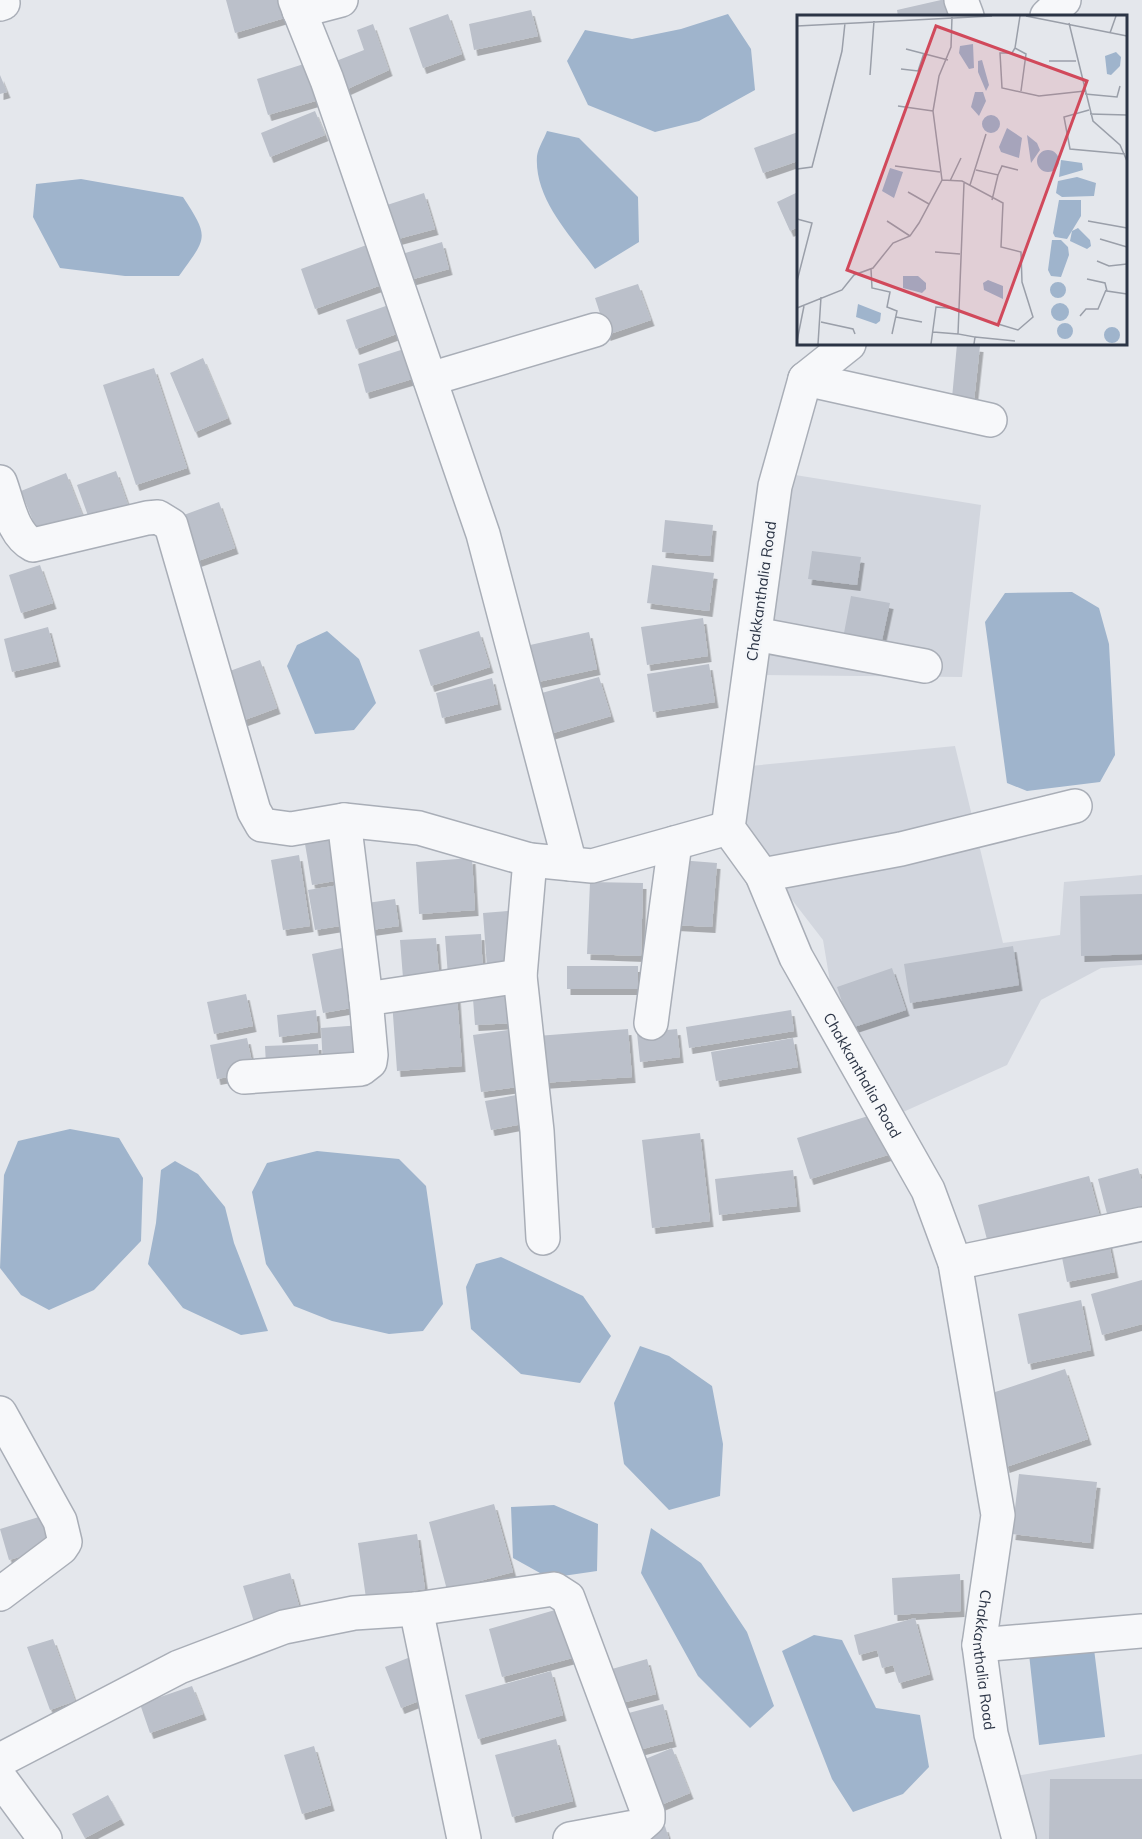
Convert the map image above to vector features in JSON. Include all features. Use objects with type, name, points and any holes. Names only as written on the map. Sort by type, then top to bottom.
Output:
[{"type":"street","points":[[341,0],[297,5],[327,80],[483,534],[570,864]]},
{"type":"street","points":[[961,0],[967,15]]},
{"type":"street","points":[[1048,15],[1064,0]]},
{"type":"street","points":[[430,379],[595,330]]},
{"type":"street","points":[[805,380],[848,345]]},
{"type":"street","points":[[805,380],[990,420]]},
{"type":"street","name":"Chakkanthalia Road","points":[[805,380],[776,486],[728,828],[762,875],[796,957],[928,1190],[955,1263],[998,1515],[979,1645],[991,1734],[1019,1839]]},
{"type":"street","points":[[0,482],[18,531],[25,541],[33,545],[147,518],[158,517],[171,525],[254,811],[262,825],[291,829],[344,820],[419,828],[531,860],[592,866],[728,828]]},
{"type":"street","points":[[755,634],[925,666]]},
{"type":"street","points":[[762,875],[901,849],[1075,806]]},
{"type":"street","points":[[244,1077],[352,1071],[367,1067],[371,1055],[366,999],[344,820]]},
{"type":"street","points":[[651,1023],[675,843]]},
{"type":"street","points":[[531,860],[520,976],[537,1131],[543,1238]]},
{"type":"street","points":[[366,999],[520,976]]},
{"type":"street","points":[[955,1263],[1142,1224]]},
{"type":"street","points":[[0,1413],[60,1521],[65,1542],[61,1548],[0,1594]]},
{"type":"street","points":[[0,1760],[179,1667],[265,1634],[325,1617],[416,1609],[554,1589],[568,1598],[648,1819],[640,1826],[570,1839]]},
{"type":"street","points":[[416,1609],[464,1839]]},
{"type":"street","points":[[979,1645],[1142,1630]]},
{"type":"street","points":[[0,1778],[45,1839]]},
{"type":"shaded area","points":[[789,474],[981,505],[962,677],[761,675]]},
{"type":"shaded area","points":[[955,746],[1003,943],[1060,935],[1064,882],[1142,875],[1142,965],[1101,968],[1041,1000],[1007,1065],[901,1113],[831,988],[823,940],[742,835],[750,766]]},
{"type":"shaded area","points":[[1142,1754],[1142,1839],[1034,1839],[1011,1777]]},
{"type":"water","points":[[728,14],[751,49],[755,90],[699,121],[655,132],[588,105],[567,61],[585,30],[632,39],[681,29]]},
{"type":"water","points":[[547,131],[579,138],[638,197],[639,242],[595,269],[565,230],[541,187],[537,156]]},
{"type":"water","points":[[81,179],[183,197],[198,221],[202,237],[200,245],[179,276],[125,276],[60,268],[33,217],[36,184]]},
{"type":"water","points":[[1072,592],[1099,608],[1109,644],[1115,755],[1100,782],[1027,791],[1007,783],[985,622],[1005,593]]},
{"type":"water","points":[[327,631],[359,659],[376,703],[354,730],[315,734],[287,666],[297,645]]},
{"type":"water","points":[[70,1129],[119,1138],[143,1178],[141,1241],[94,1290],[49,1310],[21,1295],[0,1268],[4,1175],[18,1141]]},
{"type":"water","points":[[317,1151],[399,1159],[426,1186],[443,1304],[423,1331],[389,1334],[332,1321],[294,1306],[266,1264],[252,1192],[267,1163]]},
{"type":"water","points":[[175,1161],[198,1174],[225,1207],[234,1243],[268,1331],[241,1335],[183,1308],[148,1264],[156,1223],[161,1170]]},
{"type":"water","points":[[501,1257],[583,1296],[611,1336],[580,1383],[521,1374],[471,1329],[466,1287],[476,1264]]},
{"type":"water","points":[[640,1346],[669,1356],[712,1386],[723,1444],[720,1496],[669,1510],[624,1464],[614,1403]]},
{"type":"water","points":[[554,1505],[598,1524],[597,1571],[549,1578],[513,1558],[511,1507]]},
{"type":"water","points":[[651,1528],[701,1563],[747,1632],[774,1706],[750,1728],[698,1676],[641,1573]]},
{"type":"water","points":[[814,1635],[842,1640],[876,1708],[920,1715],[929,1767],[903,1794],[853,1812],[832,1779],[782,1651]]},
{"type":"water","points":[[1094,1649],[1105,1737],[1039,1745],[1029,1654]]},
{"type":"building","points":[[226,0],[283,0],[288,17],[235,33]]},
{"type":"building","points":[[941,0],[951,0],[954,15],[898,15],[897,10]]},
{"type":"building","points":[[531,10],[538,36],[474,50],[469,24]]},
{"type":"building","points":[[448,14],[462,54],[423,68],[409,28]]},
{"type":"building","points":[[373,24],[389,70],[343,91],[331,63],[364,50],[357,30]]},
{"type":"building","points":[[310,62],[322,99],[268,115],[257,79]]},
{"type":"building","points":[[0,75],[7,92],[0,94]]},
{"type":"building","points":[[315,111],[325,135],[270,157],[261,133]]},
{"type":"building","points":[[797,132],[797,161],[763,173],[754,148]]},
{"type":"building","points":[[797,192],[797,228],[790,231],[777,202]]},
{"type":"building","points":[[424,193],[435,229],[398,239],[387,205]]},
{"type":"building","points":[[442,242],[449,269],[410,280],[402,254]]},
{"type":"building","points":[[372,243],[387,283],[315,309],[301,269]]},
{"type":"building","points":[[638,284],[651,320],[607,335],[595,298]]},
{"type":"building","points":[[400,301],[410,329],[356,349],[346,320]]},
{"type":"building","points":[[957,345],[980,346],[974,401],[952,398]]},
{"type":"building","points":[[410,347],[419,377],[366,393],[358,364]]},
{"type":"building","points":[[203,358],[228,418],[195,432],[170,373]]},
{"type":"building","points":[[154,368],[187,468],[136,485],[103,385]]},
{"type":"building","points":[[116,471],[130,510],[91,524],[77,485]]},
{"type":"building","points":[[66,473],[85,522],[40,539],[21,491]]},
{"type":"building","points":[[219,502],[235,548],[189,564],[173,519]]},
{"type":"building","points":[[665,520],[713,525],[710,556],[662,552]]},
{"type":"building","points":[[812,551],[861,557],[857,585],[808,579]]},
{"type":"building","points":[[40,565],[53,603],[21,613],[9,575]]},
{"type":"building","points":[[652,565],[714,573],[709,611],[647,603]]},
{"type":"building","points":[[851,596],[890,603],[882,640],[844,633]]},
{"type":"building","points":[[703,618],[708,656],[647,665],[641,627]]},
{"type":"building","points":[[48,627],[57,661],[12,672],[4,639]]},
{"type":"building","points":[[479,631],[490,667],[431,686],[419,650]]},
{"type":"building","points":[[589,632],[597,669],[529,684],[521,647]]},
{"type":"building","points":[[260,660],[277,708],[234,724],[216,676]]},
{"type":"building","points":[[709,664],[715,702],[653,712],[647,674]]},
{"type":"building","points":[[599,677],[611,716],[543,736],[531,696]]},
{"type":"building","points":[[492,678],[498,704],[442,718],[436,693]]},
{"type":"building","points":[[339,839],[346,879],[312,885],[305,844]]},
{"type":"building","points":[[299,855],[310,926],[283,930],[271,860]]},
{"type":"building","points":[[472,858],[475,910],[419,914],[416,862]]},
{"type":"building","points":[[679,860],[717,863],[712,927],[675,925]]},
{"type":"building","points":[[590,882],[643,883],[641,956],[587,954]]},
{"type":"building","points":[[346,884],[352,924],[315,930],[308,890]]},
{"type":"building","points":[[1142,894],[1142,954],[1081,956],[1080,896]]},
{"type":"building","points":[[395,899],[399,926],[364,931],[360,904]]},
{"type":"building","points":[[508,911],[511,966],[487,968],[483,913]]},
{"type":"building","points":[[481,934],[483,974],[448,976],[445,936]]},
{"type":"building","points":[[436,938],[439,976],[403,978],[400,940]]},
{"type":"building","points":[[352,946],[363,1006],[323,1013],[312,954]]},
{"type":"building","points":[[1013,946],[1019,985],[910,1003],[904,964]]},
{"type":"building","points":[[567,966],[638,966],[638,989],[567,989]]},
{"type":"building","points":[[892,968],[906,1010],[851,1028],[837,987]]},
{"type":"building","points":[[511,983],[514,1023],[475,1025],[472,986]]},
{"type":"building","points":[[246,994],[253,1026],[214,1034],[207,1002]]},
{"type":"building","points":[[457,996],[462,1066],[397,1071],[392,1001]]},
{"type":"building","points":[[316,1010],[318,1032],[279,1037],[277,1015]]},
{"type":"building","points":[[791,1010],[794,1031],[689,1048],[686,1027]]},
{"type":"building","points":[[362,1025],[364,1065],[323,1067],[321,1028]]},
{"type":"building","points":[[515,1029],[524,1086],[481,1092],[473,1035]]},
{"type":"building","points":[[628,1029],[632,1077],[541,1083],[537,1036]]},
{"type":"building","points":[[677,1029],[680,1057],[640,1062],[637,1033]]},
{"type":"building","points":[[247,1038],[254,1072],[217,1079],[210,1045]]},
{"type":"building","points":[[793,1038],[798,1067],[716,1081],[711,1052]]},
{"type":"building","points":[[318,1044],[319,1063],[266,1065],[265,1046]]},
{"type":"building","points":[[527,1093],[533,1122],[491,1130],[485,1101]]},
{"type":"building","points":[[878,1113],[891,1154],[810,1179],[797,1138]]},
{"type":"building","points":[[700,1133],[710,1221],[652,1228],[642,1140]]},
{"type":"building","points":[[1138,1168],[1142,1182],[1142,1216],[1110,1225],[1098,1179]]},
{"type":"building","points":[[793,1170],[797,1206],[719,1215],[715,1179]]},
{"type":"building","points":[[1089,1176],[1101,1221],[990,1251],[978,1205]]},
{"type":"building","points":[[1107,1234],[1115,1272],[1067,1282],[1059,1243]]},
{"type":"building","points":[[1142,1280],[1142,1324],[1102,1335],[1091,1294]]},
{"type":"building","points":[[1081,1300],[1091,1350],[1028,1364],[1018,1314]]},
{"type":"building","points":[[1065,1369],[1088,1439],[1006,1467],[983,1396]]},
{"type":"building","points":[[1019,1474],[1097,1482],[1090,1543],[1012,1534]]},
{"type":"building","points":[[494,1504],[513,1572],[447,1590],[429,1522]]},
{"type":"building","points":[[42,1516],[52,1547],[9,1560],[0,1529]]},
{"type":"building","points":[[417,1534],[425,1589],[366,1598],[358,1543]]},
{"type":"building","points":[[290,1573],[300,1609],[254,1622],[243,1586]]},
{"type":"building","points":[[960,1574],[961,1611],[894,1615],[892,1578]]},
{"type":"building","points":[[562,1608],[576,1657],[502,1677],[489,1629]]},
{"type":"building","points":[[915,1618],[930,1674],[899,1683],[893,1665],[882,1668],[877,1650],[859,1655],[854,1635]]},
{"type":"building","points":[[53,1639],[75,1701],[50,1710],[27,1647]]},
{"type":"building","points":[[413,1656],[429,1697],[401,1708],[385,1667]]},
{"type":"building","points":[[647,1659],[656,1694],[622,1703],[612,1669]]},
{"type":"building","points":[[551,1671],[563,1715],[478,1739],[465,1695]]},
{"type":"building","points":[[192,1686],[203,1714],[150,1733],[140,1704]]},
{"type":"building","points":[[663,1704],[673,1741],[631,1752],[621,1715]]},
{"type":"building","points":[[556,1739],[573,1801],[512,1817],[495,1755]]},
{"type":"building","points":[[314,1746],[331,1805],[302,1814],[284,1755]]},
{"type":"building","points":[[672,1748],[690,1793],[651,1809],[633,1764]]},
{"type":"building","points":[[1050,1779],[1142,1779],[1142,1839],[1049,1839]]},
{"type":"building","points":[[108,1795],[121,1819],[85,1838],[72,1814]]},
{"type":"building","points":[[665,1826],[669,1839],[641,1839],[639,1833]]}]
